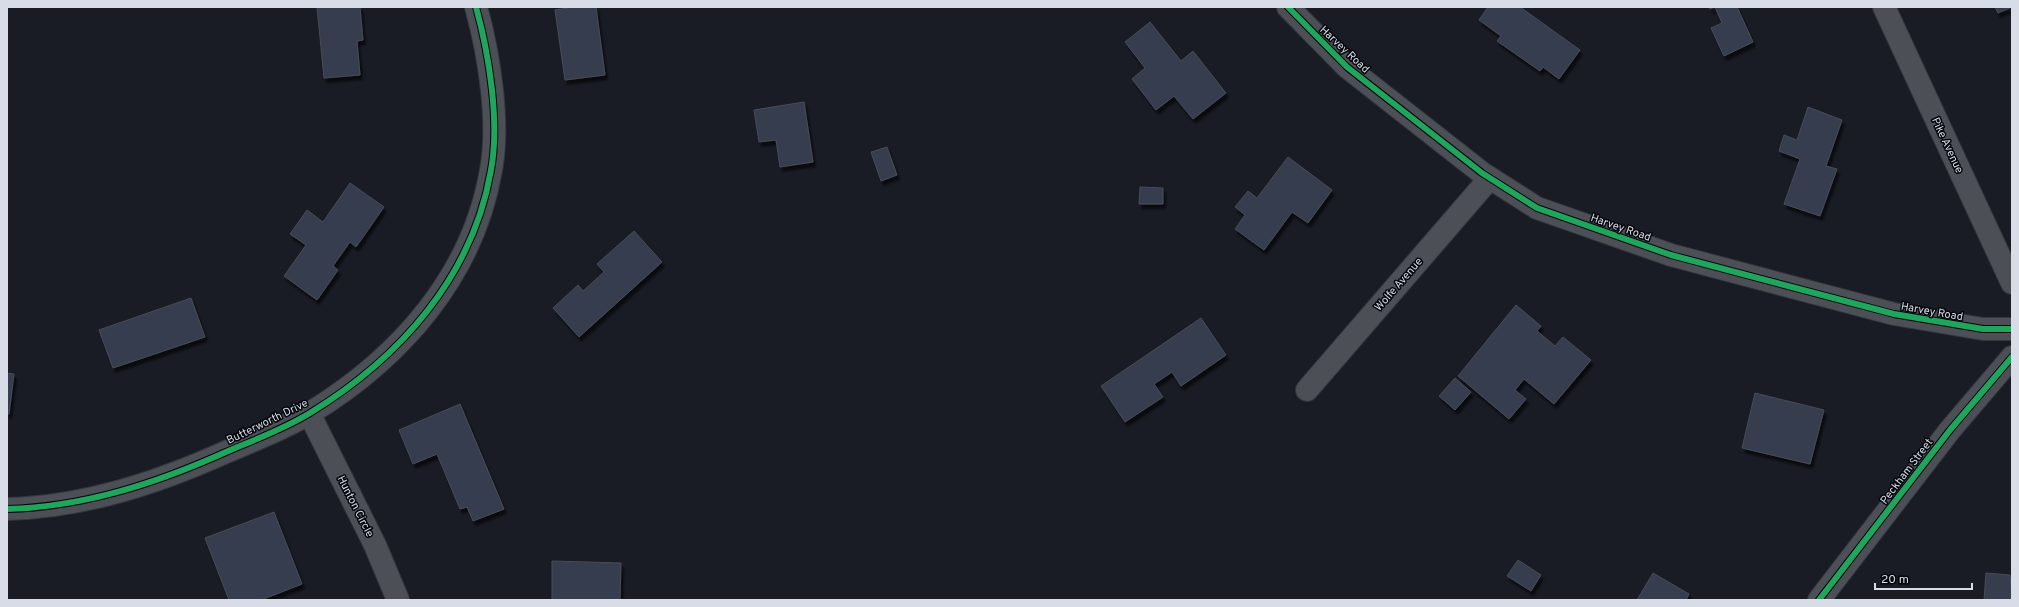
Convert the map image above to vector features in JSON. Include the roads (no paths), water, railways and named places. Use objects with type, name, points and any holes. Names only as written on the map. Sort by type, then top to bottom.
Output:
[{"type":"street","name":"Butterworth Drive","points":[[7,509],[39,508],[93,499],[152,481],[213,458],[309,413],[358,380],[391,350],[431,308],[458,267],[479,219],[492,168],[494,114],[487,63],[476,7]]},
{"type":"street","name":"Harvey Road","points":[[1288,7],[1347,67],[1490,178],[1537,208],[1671,255],[1894,314],[1983,329],[2012,329]]},
{"type":"street","name":"Pike Avenue","points":[[1884,7],[2012,284]]},
{"type":"street","name":"Wolfe Avenue","points":[[1307,390],[1490,178]]},
{"type":"street","name":"Peckham Street","points":[[1819,600],[1950,430],[2012,357]]},
{"type":"street","name":"Hunton Circle","points":[[309,413],[375,545],[398,600]]}]
